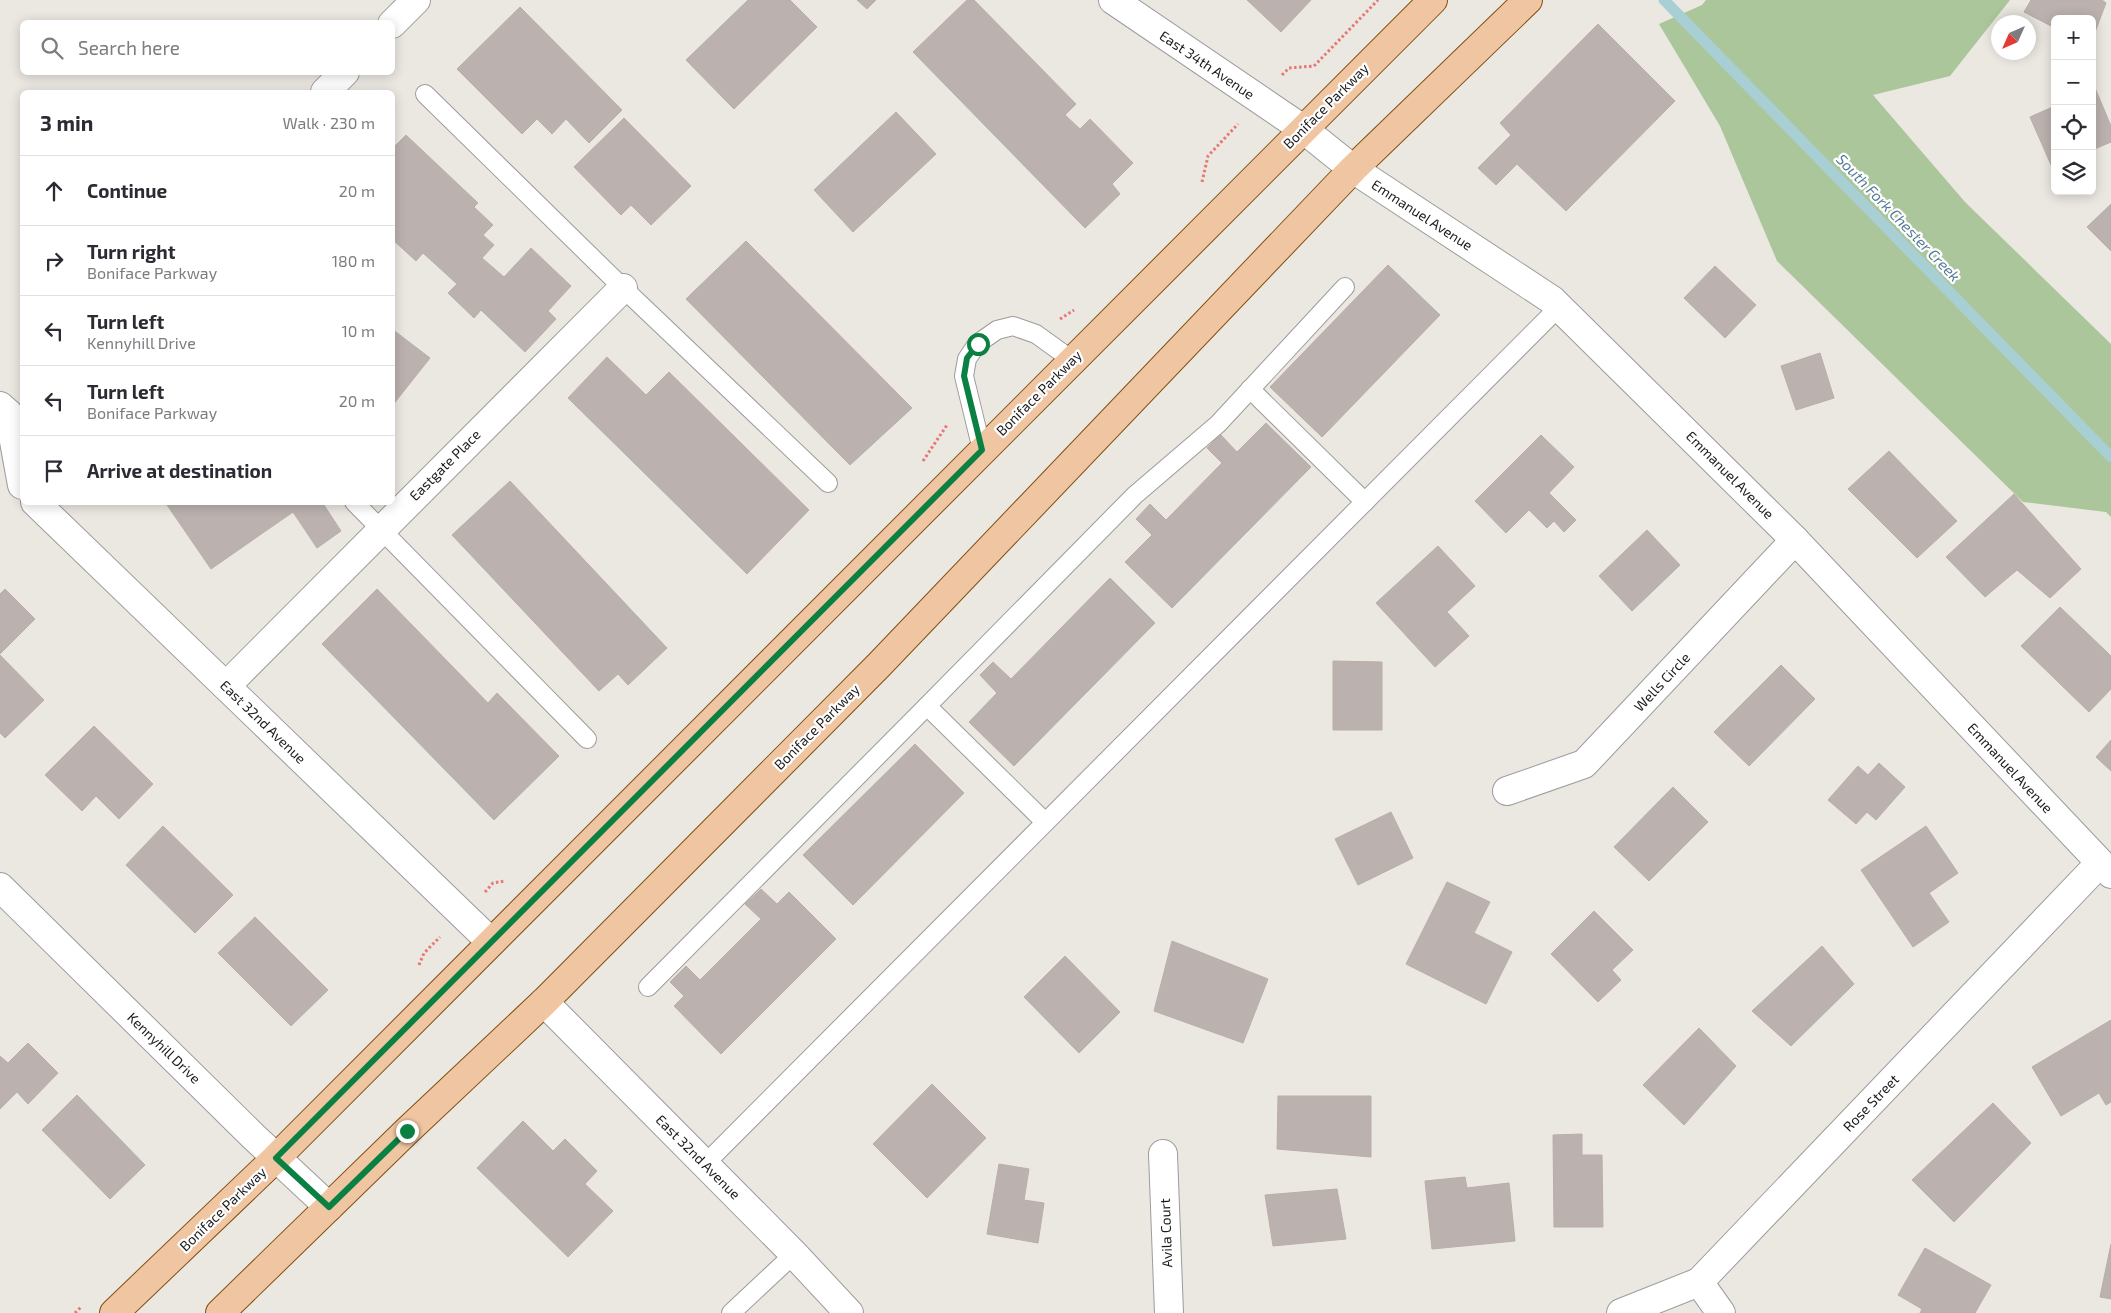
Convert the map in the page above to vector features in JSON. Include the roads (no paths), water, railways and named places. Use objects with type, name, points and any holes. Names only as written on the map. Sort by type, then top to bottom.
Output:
[{"type":"main road","name":"Boniface Parkway","points":[[114,1313],[276,1158],[1433,0]]},
{"type":"main road","name":"Boniface Parkway","points":[[220,1313],[544,1002],[879,665],[1353,169],[1528,0]]},
{"type":"street","name":"East 34th Avenue","points":[[1113,0],[1303,129]]},
{"type":"street","points":[[327,90],[342,75]]},
{"type":"street","name":"Emmanuel Avenue","points":[[1303,129],[1353,169],[1552,300],[1795,540],[2106,869]]},
{"type":"street","name":"Eastgate Place","points":[[226,686],[623,288]]},
{"type":"street","points":[[10,407],[20,472]]},
{"type":"street","name":"East 32nd Avenue","points":[[38,505],[491,942]]},
{"type":"street","name":"Wells Circle","points":[[1507,792],[1584,764],[1795,540]]},
{"type":"street","name":"Rose Street","points":[[1621,1313],[1699,1282],[2106,869]]},
{"type":"street","name":"Kennyhill Drive","points":[[0,887],[276,1158],[329,1207]]},
{"type":"street","name":"East 32nd Avenue","points":[[544,1002],[794,1254],[849,1313]]},
{"type":"street","name":"Avila Court","points":[[1163,1154],[1169,1313]]},
{"type":"street","points":[[1699,1282],[1721,1313]]},
{"type":"lane","points":[[425,94],[623,288],[828,483]]},
{"type":"lane","points":[[648,987],[1135,495],[1218,424],[1345,287]]},
{"type":"lane","points":[[705,1164],[1559,307]]},
{"type":"lane","points":[[982,450],[964,376],[967,358],[978,344],[997,330],[1013,326],[1036,334],[1072,360]]},
{"type":"lane","points":[[1250,389],[1364,502]]},
{"type":"lane","points":[[357,505],[587,740]]},
{"type":"lane","points":[[927,706],[1045,822]]},
{"type":"lane","points":[[731,1313],[794,1254]]},
{"type":"waterway","name":"South Fork Chester Creek","points":[[1664,0],[2111,457]]}]
